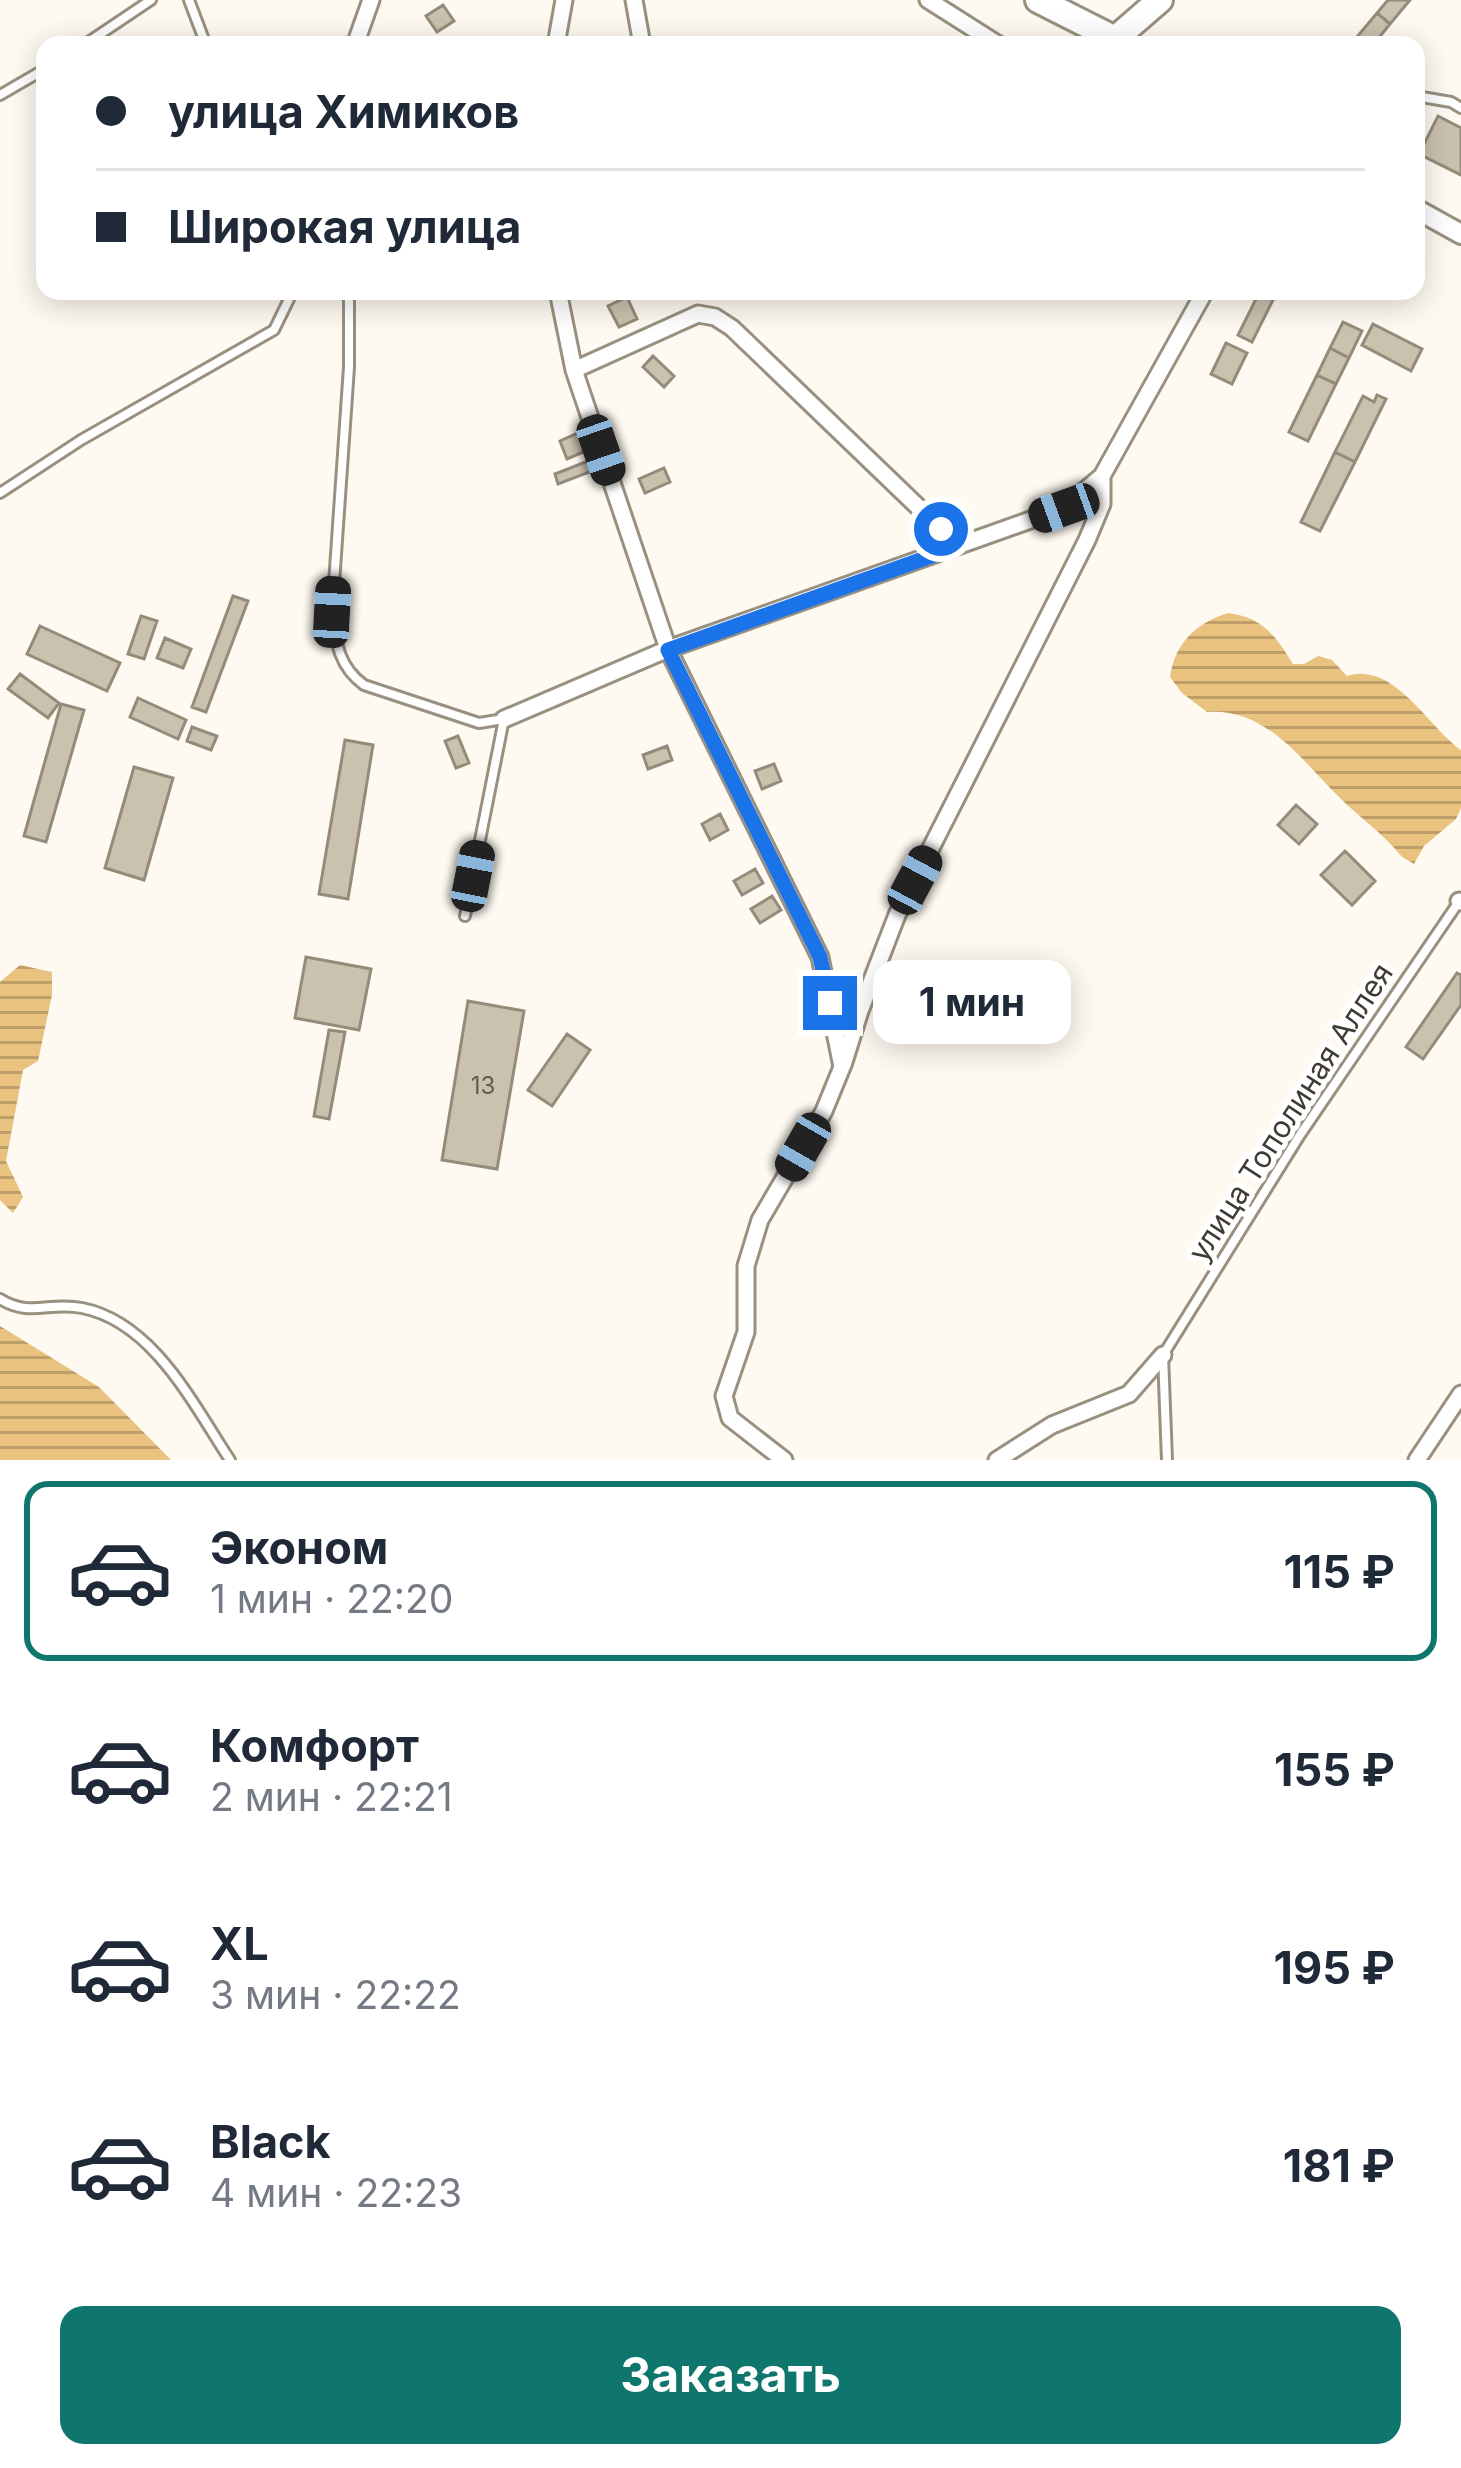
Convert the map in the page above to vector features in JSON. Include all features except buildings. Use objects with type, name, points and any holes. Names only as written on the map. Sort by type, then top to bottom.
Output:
[{"type":"main road","points":[[1038,0],[1108,36]]},
{"type":"main road","points":[[1126,36],[1160,0]]},
{"type":"street","points":[[358,36],[371,0]]},
{"type":"street","points":[[558,36],[564,0]]},
{"type":"street","points":[[634,0],[640,36]]},
{"type":"street","points":[[928,0],[985,36]]},
{"type":"street","points":[[1425,214],[1461,234]]},
{"type":"street","points":[[560,300],[574,370],[668,650],[820,957],[842,1067]]},
{"type":"street","points":[[504,718],[668,650],[1064,508],[1102,476],[1198,300]]},
{"type":"street","points":[[574,370],[698,314],[715,316],[840,428],[941,529],[951,549]]},
{"type":"street","points":[[784,1460],[730,1418],[724,1396],[746,1332],[746,1266],[760,1220],[824,1111],[896,915],[1087,540],[1102,504],[1102,476]]},
{"type":"street","points":[[830,1003],[860,1011]]},
{"type":"street","points":[[998,1460],[1052,1425],[1129,1394],[1163,1355]]},
{"type":"street","points":[[1417,1460],[1461,1394]]},
{"type":"lane","points":[[97,36],[151,0]]},
{"type":"lane","points":[[189,0],[203,36]]},
{"type":"lane","points":[[0,95],[36,74]]},
{"type":"lane","points":[[1425,98],[1461,108]]},
{"type":"lane","points":[[0,493],[81,440],[274,331],[288,300]]},
{"type":"lane","points":[[349,300],[349,367],[332,612],[338,650],[348,673],[364,685],[479,723],[504,718],[465,916]]},
{"type":"lane","name":"улица Тополиная Аллея","points":[[1163,1355],[1300,1135],[1460,901]]},
{"type":"lane","points":[[0,1299],[20,1311],[69,1305],[102,1312],[148,1344],[230,1460]]},
{"type":"lane","points":[[1163,1355],[1167,1460]]},
{"type":"shaded area","points":[[1228,613],[1267,630],[1293,664],[1318,656],[1332,660],[1347,676],[1380,678],[1461,750],[1461,808],[1456,819],[1424,846],[1414,864],[1281,739],[1248,718],[1207,712],[1170,677],[1189,636]]},
{"type":"shaded area","points":[[20,965],[52,972],[52,995],[38,1061],[23,1070],[6,1161],[23,1197],[13,1213],[0,1200],[0,982]]},
{"type":"shaded area","points":[[0,1326],[99,1387],[171,1460],[0,1460]]},
{"type":"route","points":[[830,1003],[820,957],[668,650],[951,549],[941,529]]}]
